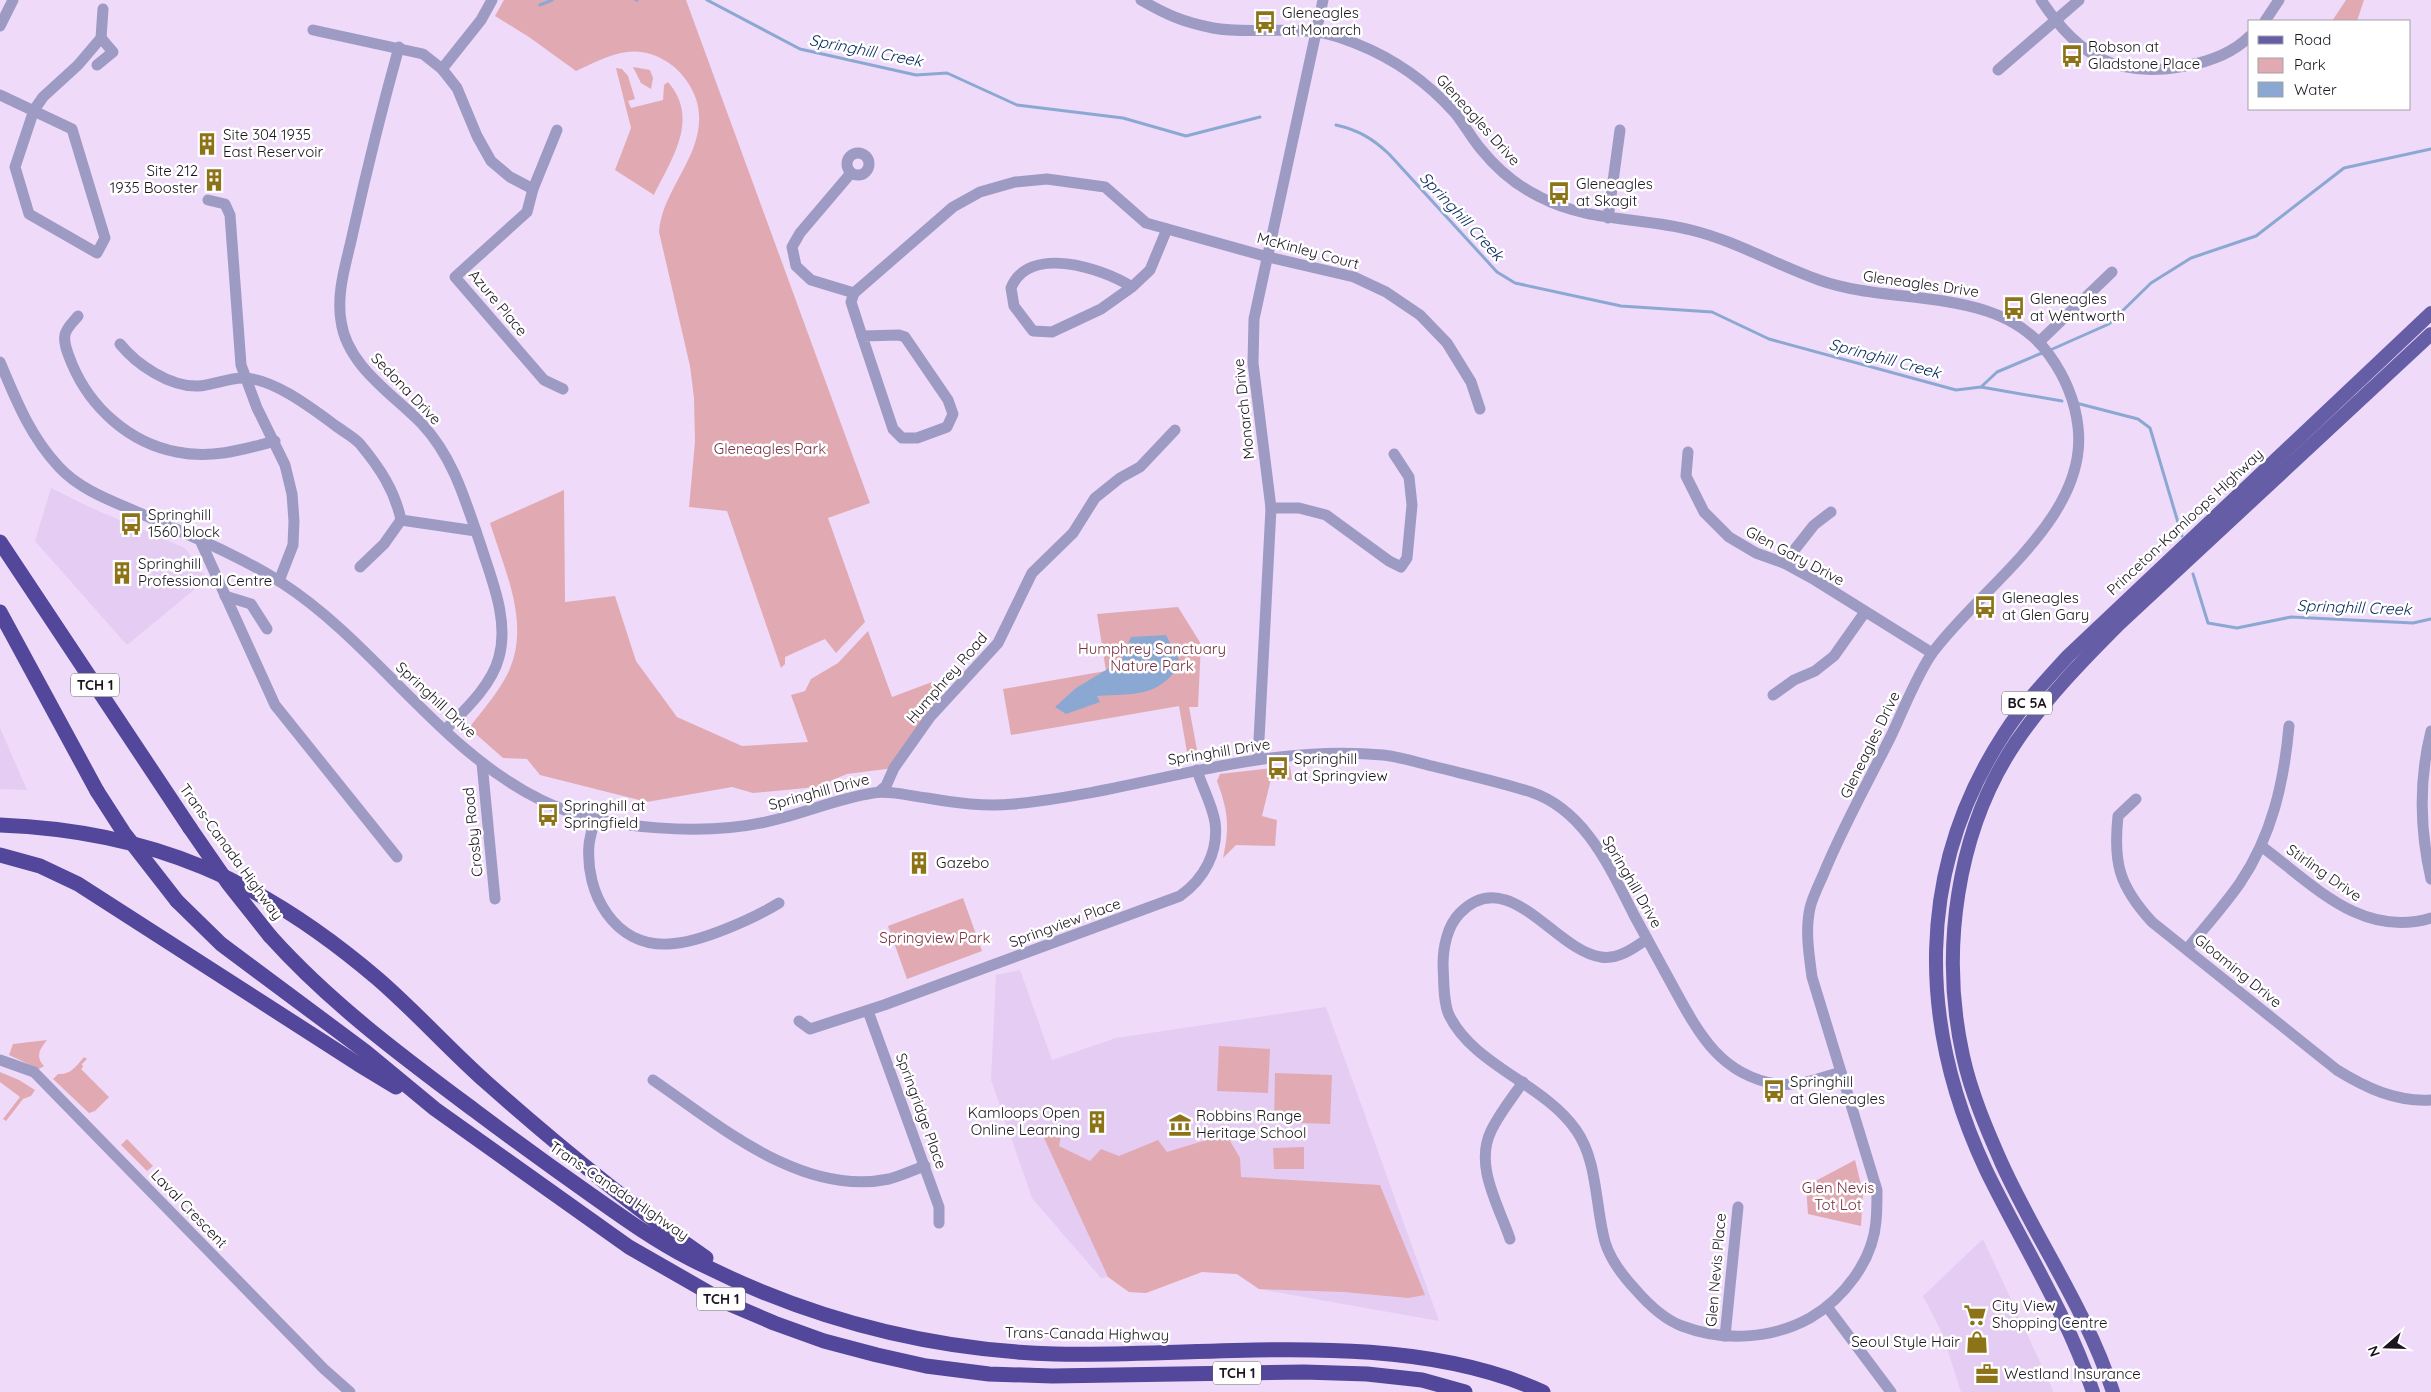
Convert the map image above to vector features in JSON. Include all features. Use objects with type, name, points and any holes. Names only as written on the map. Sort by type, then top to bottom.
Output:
[{"type":"highway","name":"Trans-Canada Highway","points":[[0,542],[228,883],[270,936],[298,967],[410,1062],[529,1151],[641,1230],[689,1258],[831,1318],[937,1344],[1055,1354],[1306,1351],[1368,1353],[1431,1358],[1487,1370],[1543,1392]]},
{"type":"highway","name":"TCH 1","points":[[0,612],[97,791],[139,854],[177,901],[221,944],[366,1052],[435,1109],[629,1247],[725,1302],[824,1341],[926,1366],[989,1374],[1052,1376],[1304,1372],[1367,1374],[1422,1380],[1465,1392]]},
{"type":"highway","points":[[0,825],[57,828],[103,836],[151,848],[196,863],[242,884],[277,905],[322,936],[379,980],[484,1080],[563,1150],[648,1217],[738,1280]]},
{"type":"highway","points":[[0,855],[40,866],[78,884],[358,1064],[435,1109]]},
{"type":"main road","name":"Princeton-Kamloops Highway","points":[[2093,1392],[2083,1362],[2064,1321],[1986,1168],[1960,1105],[1947,1061],[1938,1014],[1935,967],[1940,901],[1958,827],[1971,794],[2004,733],[2045,681],[2068,656],[2431,313]]},
{"type":"main road","name":"Princeton-Kamloops Highway","points":[[2113,1392],[2100,1355],[2088,1330],[2003,1166],[1977,1104],[1963,1057],[1955,1012],[1952,966],[1956,908],[1973,833],[1985,800],[2000,768],[2016,743],[2078,665],[2120,623],[2431,334]]},
{"type":"street","points":[[0,26],[13,0]]},
{"type":"street","points":[[442,69],[481,20],[492,0]]},
{"type":"street","name":"Gleneagles Drive","points":[[1141,0],[1171,18],[1217,29],[1318,32],[1356,43],[1395,62],[1426,84],[1456,115],[1482,150],[1509,178],[1541,198],[1608,218],[1684,228],[1711,235],[1822,281],[1854,290],[1975,306],[2009,318],[2040,341],[2062,372],[2076,408],[2079,436],[2077,462],[2068,493],[2057,512],[1932,653],[1833,852],[1810,908],[1807,945],[1812,977],[1877,1190],[1876,1222],[1873,1238],[1858,1272],[1828,1308],[1798,1324],[1763,1336],[1725,1336],[1682,1326],[1652,1308],[1624,1278],[1606,1245],[1590,1159],[1577,1131],[1552,1103],[1466,1040],[1448,1013],[1444,982],[1444,948],[1450,930],[1461,912],[1472,904],[1488,898],[1505,900],[1526,909],[1586,952],[1601,957],[1614,957],[1647,939]]},
{"type":"street","name":"Monarch Drive","points":[[1258,759],[1271,508],[1253,363],[1254,319],[1318,32],[1323,0]]},
{"type":"street","points":[[2041,0],[2055,21],[2070,38],[2096,56],[2122,66],[2157,72],[2202,63],[2224,54],[2248,37]]},
{"type":"street","points":[[1998,70],[2079,0]]},
{"type":"street","points":[[2266,20],[2279,0]]},
{"type":"street","points":[[0,94],[34,110],[72,129],[105,238],[97,253],[29,214],[14,167],[34,110],[43,97],[78,65],[101,38],[103,9]]},
{"type":"street","points":[[314,30],[399,47],[423,54],[442,69],[457,88],[477,136],[491,161],[510,177],[533,189]]},
{"type":"street","points":[[97,65],[113,52],[101,38]]},
{"type":"street","name":"Sedona Drive","points":[[399,47],[375,132],[342,283],[340,293],[341,322],[349,345],[362,366],[423,425],[445,455],[461,485],[499,603],[503,631],[499,658],[486,682],[464,711],[445,730]]},
{"type":"street","name":"Azure Place","points":[[557,130],[533,189],[527,212],[455,277],[544,380],[563,389]]},
{"type":"street","points":[[1608,218],[1620,130]]},
{"type":"street","points":[[851,173],[800,233],[792,246],[796,266],[811,280],[854,293],[851,302],[862,336],[893,429],[902,438],[917,438],[947,427],[953,414],[948,400],[905,337],[899,335],[862,336]]},
{"type":"street","name":"McKinley Court","points":[[854,293],[953,206],[980,192],[1015,182],[1047,179],[1105,186],[1146,223],[1268,257],[1354,278],[1386,292],[1420,315],[1452,350],[1472,382],[1480,409]]},
{"type":"street","points":[[208,200],[225,204],[230,216],[241,365],[244,378],[285,464],[292,494],[293,545],[280,581]]},
{"type":"street","points":[[1132,287],[1119,278],[1062,262],[1049,262],[1021,271],[1011,288],[1014,306],[1033,331],[1052,332],[1101,309],[1132,287],[1150,270],[1166,229]]},
{"type":"street","points":[[2040,341],[2112,272]]},
{"type":"street","points":[[78,316],[67,329],[64,336],[76,373],[89,394],[103,411],[127,432],[155,446],[175,452],[196,455],[228,453],[274,440]]},
{"type":"street","points":[[120,344],[128,354],[149,369],[172,381],[185,385],[210,384],[244,378],[276,386],[307,405],[359,442],[390,485],[397,501],[401,520],[384,544],[360,567]]},
{"type":"street","name":"Springhill Drive","points":[[0,362],[26,422],[41,446],[63,472],[84,487],[200,540],[280,581],[318,610],[482,763],[543,802],[621,824],[667,828],[738,828],[781,819],[822,804],[880,791],[968,805],[1012,804],[1069,796],[1258,759],[1345,754],[1388,755],[1540,795],[1570,814],[1600,850],[1697,1031],[1720,1057],[1744,1075],[1780,1085],[1802,1083],[1841,1072]]},
{"type":"street","name":"Humphrey Road","points":[[880,791],[886,786],[894,768],[930,717],[998,643],[1032,573],[1072,533],[1095,498],[1120,478],[1140,467],[1174,430]]},
{"type":"street","name":"Glen Gary Drive","points":[[1688,452],[1686,476],[1704,512],[1729,537],[1756,553],[1784,563],[1815,580],[1932,653]]},
{"type":"street","points":[[1271,508],[1300,508],[1326,515],[1400,567],[1408,558],[1412,505],[1409,476],[1394,454]]},
{"type":"street","points":[[1784,563],[1810,530],[1831,512]]},
{"type":"street","points":[[401,520],[476,531]]},
{"type":"street","points":[[200,540],[275,706],[398,856]]},
{"type":"street","points":[[225,596],[251,604],[267,629]]},
{"type":"street","points":[[1774,696],[1794,680],[1816,671],[1834,656],[1865,612]]},
{"type":"street","points":[[2187,949],[2240,882],[2261,846],[2277,803],[2286,761],[2289,726]]},
{"type":"street","points":[[2431,731],[2423,796],[2423,825],[2431,879]]},
{"type":"street","name":"Crosby Road","points":[[482,763],[495,899]]},
{"type":"street","name":"Springview Place","points":[[799,1021],[810,1029],[868,1011],[1180,896],[1194,886],[1204,874],[1211,857],[1216,834],[1214,821],[1197,770]]},
{"type":"street","name":"Gloaming Drive","points":[[2136,799],[2118,816],[2115,843],[2117,866],[2124,885],[2136,905],[2152,922],[2337,1070],[2360,1084],[2382,1094],[2405,1099],[2431,1100]]},
{"type":"street","points":[[595,818],[589,845],[591,879],[600,906],[621,931],[645,942],[668,944],[689,941],[760,914],[780,903]]},
{"type":"street","name":"Stirling Drive","points":[[2261,846],[2340,905],[2360,916],[2382,923],[2403,924],[2431,918]]},
{"type":"street","name":"Springridge Place","points":[[868,1011],[939,1207],[939,1223]]},
{"type":"street","name":"Laval Crescent","points":[[0,1060],[34,1072],[324,1369],[350,1392]]},
{"type":"street","points":[[653,1080],[724,1132],[757,1151],[825,1178],[857,1182],[890,1178],[925,1166]]},
{"type":"street","points":[[1510,1239],[1485,1167],[1485,1152],[1490,1132],[1523,1082]]},
{"type":"street","name":"Glen Nevis Place","points":[[1725,1336],[1738,1207]]},
{"type":"street","points":[[1828,1308],[1891,1392]]},
{"type":"shaded area","points":[[51,488],[87,506],[185,548],[207,579],[127,645],[35,541]]},
{"type":"shaded area","points":[[0,728],[27,790],[0,789]]},
{"type":"shaded area","points":[[1020,970],[1052,1060],[1116,1038],[1326,1007],[1439,1321],[1259,1289],[1236,1274],[1201,1272],[1146,1293],[1129,1292],[1108,1277],[1101,1278],[1032,1198],[991,1080],[996,975]]},
{"type":"shaded area","name":"City View Shopping Centre","points":[[1983,1239],[2053,1392],[1961,1392],[1942,1333],[1923,1296]]},
{"type":"green space","name":"Gleneagles Park","points":[[504,0],[686,0],[870,503],[828,518],[865,622],[836,653],[825,639],[785,657],[785,664],[781,668],[727,511],[689,507],[695,442],[694,398],[690,366],[659,232],[662,215],[668,199],[685,167],[697,134],[699,117],[696,99],[686,79],[669,63],[657,56],[633,51],[599,60],[576,71],[529,37],[495,16]]},
{"type":"green space","points":[[2346,0],[2364,0],[2357,20],[2333,20]]},
{"type":"green space","points":[[633,67],[650,70],[653,78],[651,89],[641,83]]},
{"type":"green space","points":[[616,68],[622,69],[628,76],[635,99],[628,101],[631,108],[663,100],[664,85],[668,82],[677,96],[682,110],[680,138],[675,153],[654,195],[615,170],[631,128]]},
{"type":"green space","points":[[564,490],[565,602],[615,596],[636,661],[677,717],[742,746],[808,742],[791,695],[805,691],[811,679],[838,663],[868,631],[892,697],[932,682],[941,706],[894,768],[847,774],[816,787],[753,793],[732,787],[647,802],[540,775],[527,759],[503,758],[469,728],[494,696],[507,675],[514,656],[517,637],[514,599],[490,523]]},
{"type":"green space","name":"Humphrey Sanctuary Nature Park","points":[[1178,607],[1201,644],[1198,707],[1189,707],[1197,750],[1187,752],[1179,706],[1011,735],[1003,689],[1106,671],[1097,614]]},
{"type":"green space","points":[[1290,766],[1292,780],[1271,779],[1262,816],[1277,820],[1275,846],[1236,845],[1223,858],[1227,837],[1227,819],[1224,801],[1217,781],[1220,774]]},
{"type":"green space","name":"Springview Park","points":[[963,898],[982,951],[907,979],[888,926]]},
{"type":"green space","points":[[47,1040],[42,1046],[39,1056],[44,1066],[39,1069],[9,1055],[13,1044]]},
{"type":"green space","points":[[1219,1046],[1270,1049],[1268,1093],[1217,1091]]},
{"type":"green space","points":[[84,1057],[87,1059],[82,1064],[83,1067],[81,1069],[109,1097],[95,1111],[89,1113],[53,1079],[58,1074],[66,1073],[76,1067]]},
{"type":"green space","points":[[0,1072],[19,1080],[35,1090],[31,1096],[23,1099],[6,1121],[3,1119],[20,1097],[0,1082]]},
{"type":"green space","points":[[1275,1073],[1332,1075],[1330,1124],[1274,1122]]},
{"type":"green space","points":[[1053,1129],[1060,1132],[1059,1146],[1090,1161],[1101,1149],[1119,1156],[1158,1140],[1167,1152],[1226,1134],[1240,1158],[1241,1177],[1380,1185],[1425,1295],[1408,1298],[1344,1292],[1259,1289],[1237,1274],[1202,1272],[1146,1293],[1129,1292],[1108,1277],[1044,1138]]},
{"type":"green space","points":[[127,1139],[153,1166],[147,1171],[121,1145]]},
{"type":"green space","points":[[1304,1147],[1304,1169],[1274,1169],[1273,1148]]},
{"type":"green space","name":"Glen Nevis Tot Lot","points":[[1855,1160],[1863,1193],[1861,1226],[1808,1214],[1806,1186]]},
{"type":"water","points":[[1166,635],[1181,664],[1163,683],[1153,689],[1134,694],[1097,696],[1100,702],[1066,714],[1055,707],[1076,688],[1121,661],[1131,637]]},
{"type":"waterway","name":"Springhill Creek","points":[[540,5],[552,0]]},
{"type":"waterway","name":"Springhill Creek","points":[[707,0],[800,49],[916,75],[947,73],[1017,105],[1123,118],[1186,136],[1260,117]]},
{"type":"waterway","name":"Springhill Creek","points":[[1336,125],[1358,132],[1383,148],[1497,272],[1515,283],[1621,306],[1712,312],[1769,339],[1956,390],[1981,387],[1997,372],[2042,353]]},
{"type":"waterway","name":"Springhill Creek","points":[[2048,351],[2109,324],[2151,283],[2191,258],[2256,236],[2344,168],[2431,149]]},
{"type":"waterway","points":[[1981,387],[2062,401]]},
{"type":"waterway","points":[[2076,403],[2138,419],[2150,428],[2182,536]]},
{"type":"waterway","name":"Springhill Creek","points":[[2193,574],[2208,623],[2237,628],[2291,617],[2413,623],[2431,619]]},
{"type":"place","name":"Gleneagles at Monarch","points":[[1265,22]]},
{"type":"place","name":"Robson at Gladstone Place","points":[[2072,56]]},
{"type":"place","name":"Site 304 1935 East Reservoir","points":[[207,144]]},
{"type":"place","name":"Site 212 1935 Booster","points":[[214,180]]},
{"type":"place","name":"Gleneagles at Skagit","points":[[1559,193]]},
{"type":"place","name":"Gleneagles at Wentworth","points":[[2014,308]]},
{"type":"place","name":"Springhill 1560 block","points":[[131,524]]},
{"type":"place","name":"Springhill Professional Centre","points":[[122,573]]},
{"type":"place","name":"Gleneagles at Glen Gary","points":[[1985,607]]},
{"type":"place","name":"Springhill at Springview","points":[[1278,768]]},
{"type":"place","name":"Springhill at Springfield","points":[[548,815]]},
{"type":"place","name":"Gazebo","points":[[919,863]]},
{"type":"place","name":"Springhill at Gleneagles","points":[[1774,1091]]},
{"type":"place","name":"Kamloops Open Online Learning","points":[[1097,1122]]},
{"type":"place","name":"Robbins Range Heritage School","points":[[1180,1125]]},
{"type":"place","name":"City View Shopping Centre","points":[[1975,1315]]},
{"type":"place","name":"Seoul Style Hair","points":[[1977,1342]]},
{"type":"place","name":"Westland Insurance","points":[[1987,1374]]}]
